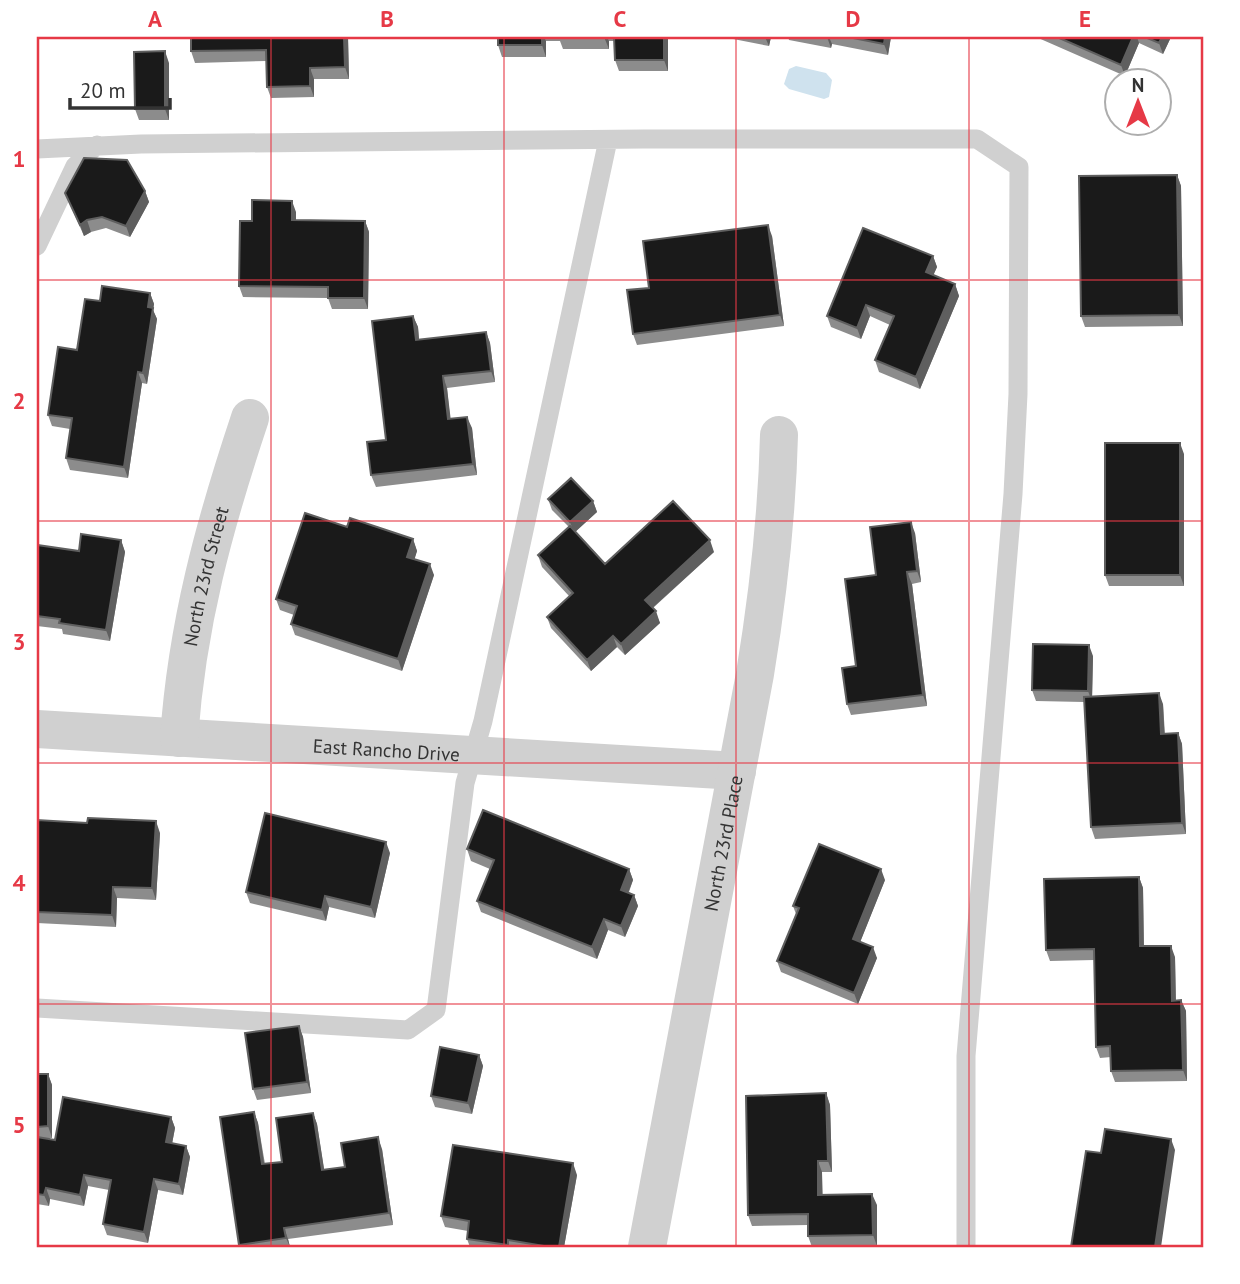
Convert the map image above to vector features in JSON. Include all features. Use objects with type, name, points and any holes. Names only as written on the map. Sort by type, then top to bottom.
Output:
[{"type":"street","name":"North 23rd Street","points":[[179,738],[182,692],[198,597],[213,533],[250,418]]},
{"type":"street","name":"North 23rd Place","points":[[647,1247],[769,591],[778,500],[779,435]]},
{"type":"street","name":"East Rancho Drive","points":[[37,729],[737,771]]},
{"type":"lane","points":[[37,149],[96,145],[977,139],[1019,167],[1017,406],[1013,494],[967,1056],[966,1247]]},
{"type":"lane","points":[[37,1008],[408,1030],[436,1010],[465,783],[483,721],[608,140]]},
{"type":"lane","points":[[37,246],[75,166],[96,145]]},
{"type":"water","points":[[796,66],[826,73],[832,80],[829,97],[824,99],[789,89],[784,84],[789,69]]},
{"type":"building","points":[[191,37],[344,37],[345,67],[310,68],[310,86],[267,87],[266,50],[191,51]]},
{"type":"building","points":[[498,37],[542,37],[542,45],[498,45]]},
{"type":"building","points":[[604,37],[604,38],[559,38]]},
{"type":"building","points":[[614,37],[664,37],[664,60],[615,60]]},
{"type":"building","points":[[848,37],[885,37],[884,44]]},
{"type":"building","points":[[1057,37],[1133,37],[1121,65]]},
{"type":"building","points":[[1145,37],[1162,37],[1159,43]]},
{"type":"building","points":[[165,51],[165,109],[135,109],[134,52]]},
{"type":"building","points":[[84,158],[127,160],[145,191],[126,226],[102,217],[87,220],[80,225],[65,193]]},
{"type":"building","points":[[1177,175],[1179,315],[1081,316],[1079,176]]},
{"type":"building","points":[[252,200],[292,201],[292,220],[365,221],[364,298],[328,298],[328,287],[239,286],[240,221],[252,221]]},
{"type":"building","points":[[768,225],[780,315],[633,334],[627,290],[649,288],[643,241]]},
{"type":"building","points":[[863,228],[933,256],[926,272],[955,284],[916,377],[875,360],[894,316],[866,305],[857,328],[827,316]]},
{"type":"building","points":[[102,286],[150,293],[148,307],[153,308],[143,373],[138,372],[124,467],[66,458],[72,418],[48,415],[58,347],[77,350],[85,299],[100,301]]},
{"type":"building","points":[[413,316],[416,340],[486,332],[491,371],[443,376],[448,419],[467,417],[473,464],[371,475],[367,442],[386,440],[372,321]]},
{"type":"building","points":[[1105,443],[1180,443],[1180,575],[1105,575]]},
{"type":"building","points":[[571,478],[593,501],[570,522],[548,499]]},
{"type":"building","points":[[673,501],[710,540],[645,600],[656,611],[621,644],[613,636],[587,660],[547,617],[573,593],[538,555],[570,526],[605,564]]},
{"type":"building","points":[[305,513],[347,527],[350,518],[413,539],[407,557],[430,564],[398,659],[291,624],[297,606],[276,599]]},
{"type":"building","points":[[911,522],[917,571],[907,572],[923,695],[847,704],[842,668],[856,666],[845,579],[876,575],[870,527]]},
{"type":"building","points":[[81,534],[121,540],[106,630],[59,623],[60,619],[37,616],[37,545],[79,551]]},
{"type":"building","points":[[1033,644],[1089,645],[1088,691],[1032,690]]},
{"type":"building","points":[[1159,693],[1161,734],[1178,733],[1182,823],[1091,827],[1084,697]]},
{"type":"building","points":[[483,810],[629,869],[621,890],[634,895],[621,926],[604,919],[592,947],[477,901],[494,860],[467,849]]},
{"type":"building","points":[[265,813],[386,842],[371,907],[325,896],[322,910],[246,892]]},
{"type":"building","points":[[88,818],[156,821],[152,888],[113,887],[112,915],[37,912],[37,820],[87,823]]},
{"type":"building","points":[[819,844],[881,869],[853,939],[873,947],[854,993],[777,961],[799,908],[793,906]]},
{"type":"building","points":[[1139,877],[1140,946],[1171,946],[1172,1001],[1181,1000],[1183,1070],[1111,1071],[1110,1046],[1096,1047],[1094,949],[1046,950],[1044,879]]},
{"type":"building","points":[[299,1026],[307,1082],[253,1089],[245,1033]]},
{"type":"building","points":[[440,1047],[479,1055],[468,1103],[431,1096]]},
{"type":"building","points":[[37,1074],[48,1074],[48,1126],[37,1127]]},
{"type":"building","points":[[826,1093],[828,1161],[818,1161],[818,1195],[872,1194],[873,1235],[808,1236],[808,1214],[748,1215],[746,1096]]},
{"type":"building","points":[[63,1097],[171,1117],[166,1142],[186,1146],[179,1184],[154,1179],[144,1232],[103,1224],[111,1180],[84,1175],[80,1195],[46,1188],[44,1195],[37,1194],[37,1137],[55,1140]]},
{"type":"building","points":[[254,1112],[262,1164],[282,1162],[276,1118],[313,1113],[322,1170],[345,1167],[341,1143],[378,1137],[389,1213],[284,1228],[286,1238],[239,1245],[220,1117]]},
{"type":"building","points":[[1105,1129],[1171,1139],[1155,1247],[1071,1247],[1086,1151],[1101,1153]]},
{"type":"building","points":[[453,1145],[573,1163],[559,1247],[508,1240],[508,1245],[467,1239],[469,1221],[441,1216]]}]
